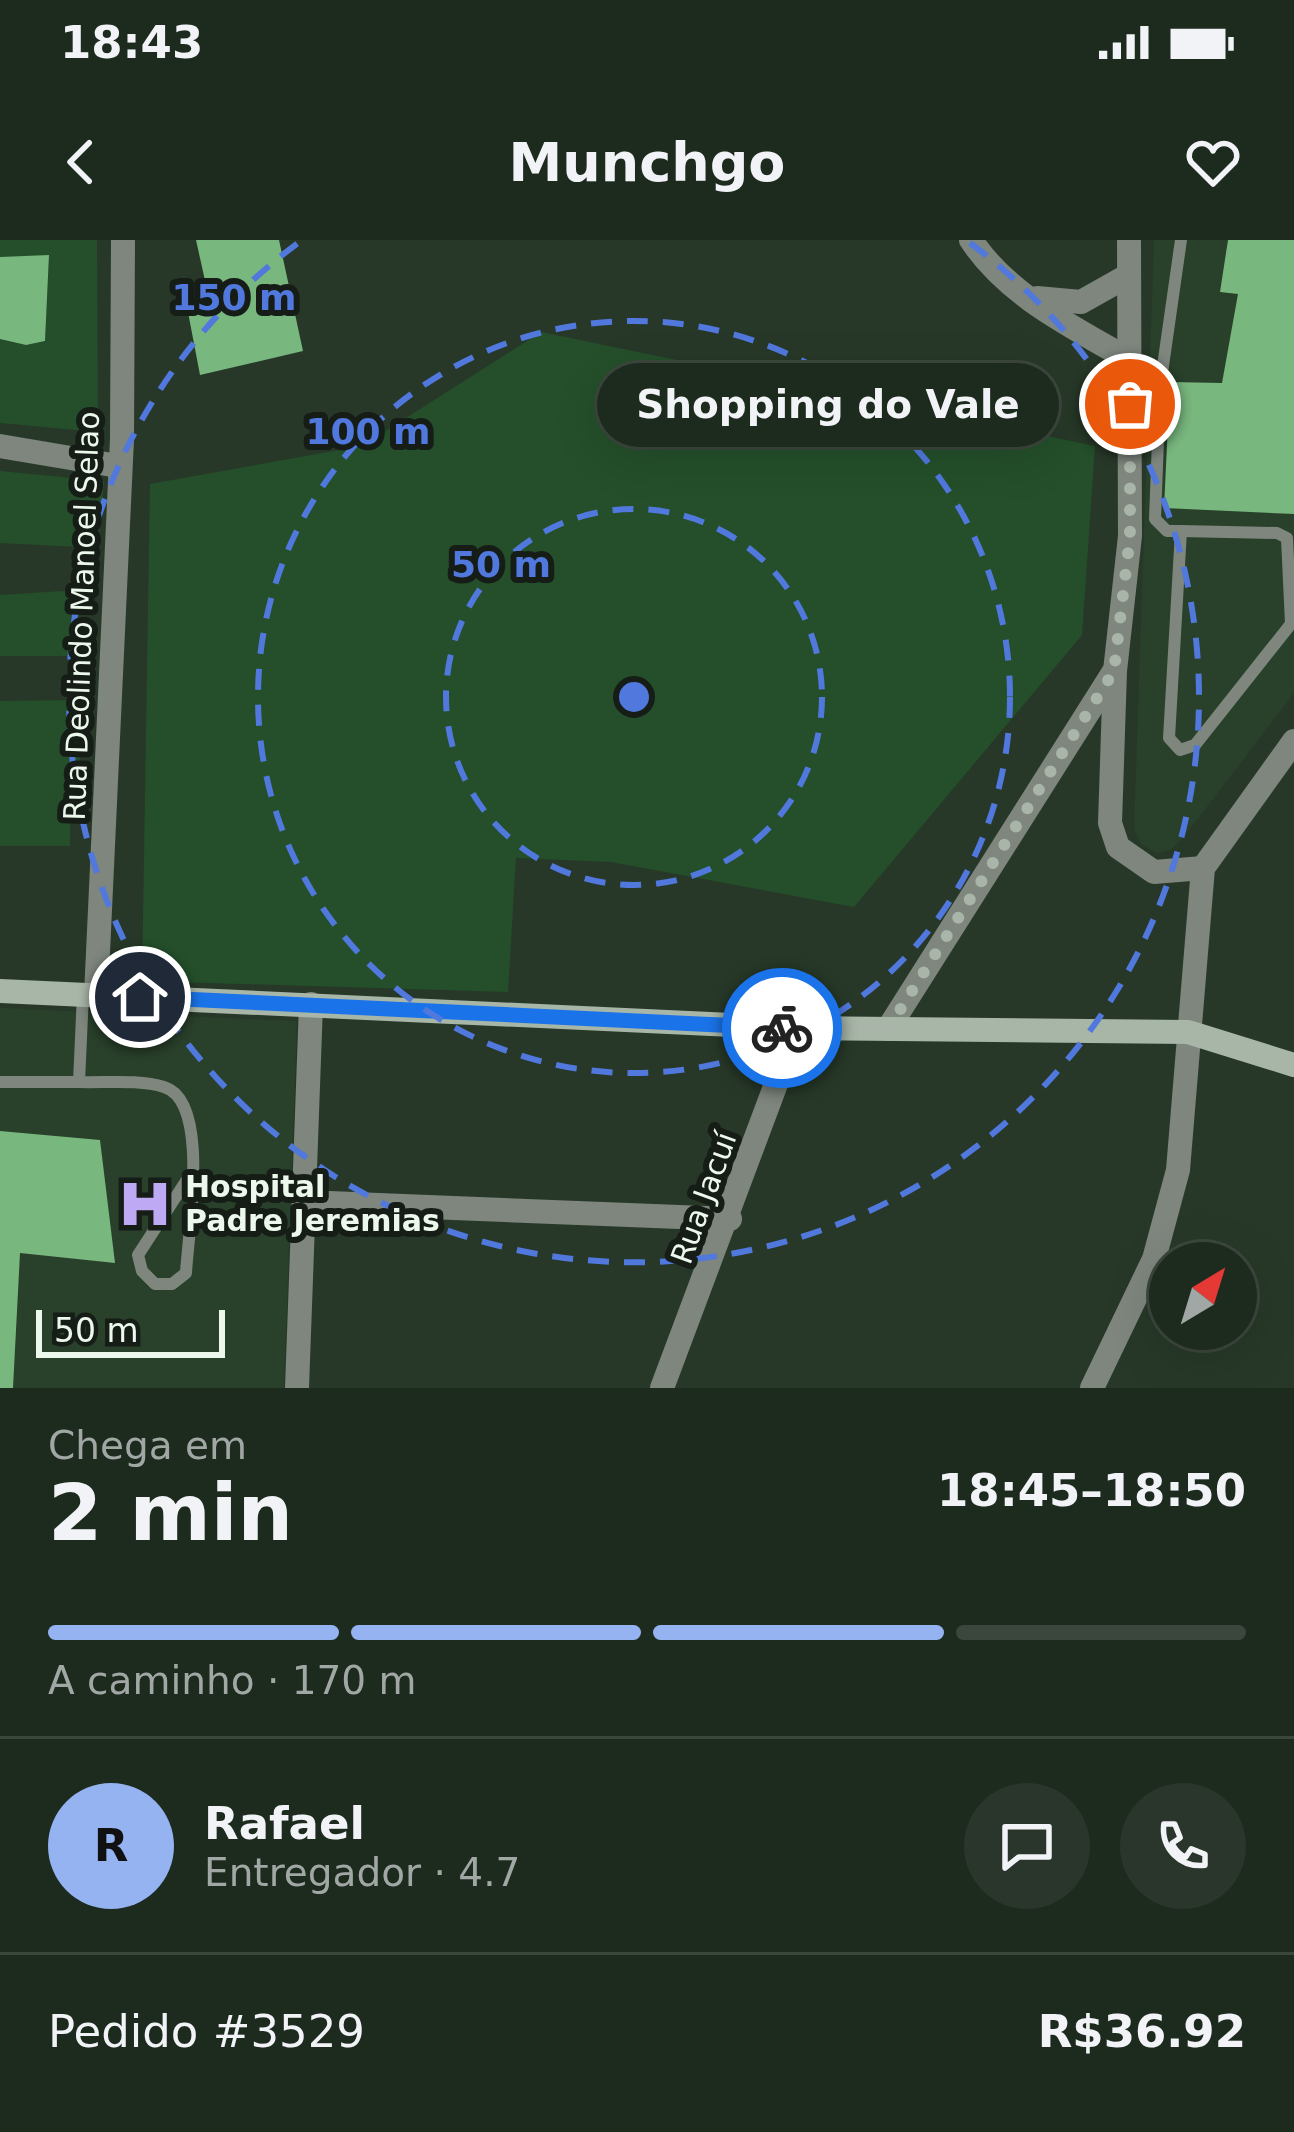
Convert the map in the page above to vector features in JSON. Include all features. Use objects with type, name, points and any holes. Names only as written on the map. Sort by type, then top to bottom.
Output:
[{"type":"street","name":"Rua Deolindo Manoel Selao","points":[[90,995],[118,466],[123,240]]},
{"type":"street","points":[[970,240],[989,267],[1023,295],[1130,360]]},
{"type":"street","points":[[1129,240],[1130,536],[1114,671],[1108,794],[1118,847],[1154,872],[1203,868]]},
{"type":"street","points":[[1023,295],[1058,304],[1082,302],[1130,275]]},
{"type":"street","points":[[0,446],[118,466]]},
{"type":"street","points":[[888,1029],[1114,671]]},
{"type":"street","points":[[1092,1388],[1154,1259],[1178,1170],[1203,868],[1294,740]]},
{"type":"street","points":[[0,991],[797,1028],[1188,1032],[1294,1065]]},
{"type":"street","points":[[297,1388],[311,1004]]},
{"type":"street","name":"Rua Jacuí","points":[[662,1388],[730,1219],[797,1028]]},
{"type":"street","points":[[304,1202],[730,1219]]},
{"type":"lane","points":[[1181,240],[1160,387],[1155,519],[1167,531],[1181,531],[1277,533],[1287,538],[1292,622],[1195,745],[1180,751],[1169,738],[1181,531]]},
{"type":"lane","points":[[79,1082],[90,995]]},
{"type":"lane","points":[[0,1082],[164,1087],[182,1098],[191,1116],[192,1172],[186,1273],[172,1284],[155,1284],[142,1271],[138,1255],[192,1172]]},
{"type":"shaded area","points":[[1154,240],[1294,240],[1294,693],[1184,837],[1170,850],[1156,853],[1141,844],[1134,829]]},
{"type":"shaded area","name":"Hospital Padre Jeremias","points":[[0,1008],[297,1021],[284,1388],[0,1388]]},
{"type":"green space","points":[[0,240],[97,240],[98,432],[0,423],[0,339],[26,345],[45,341],[49,256],[0,257]]},
{"type":"green space","points":[[541,332],[1095,446],[1082,635],[854,907],[611,862],[516,858],[508,992],[142,981],[150,484],[362,446]]},
{"type":"green space","points":[[0,471],[104,481],[98,548],[0,543]]},
{"type":"green space","points":[[78,590],[81,656],[0,656],[0,595]]},
{"type":"green space","points":[[80,700],[79,820],[70,820],[70,846],[0,846],[0,701]]},
{"type":"building","points":[[196,240],[279,240],[303,351],[200,375],[187,307],[210,303]]},
{"type":"building","points":[[1228,240],[1294,240],[1294,514],[1164,508],[1170,382],[1222,383],[1238,294],[1220,292]]},
{"type":"building","points":[[49,255],[45,341],[26,345],[0,339],[0,257]]},
{"type":"building","name":"Hospital Padre Jeremias","points":[[0,1131],[100,1140],[115,1263],[20,1253],[13,1388],[0,1388]]},
{"type":"way so far","points":[[782,1028],[888,1029],[1114,671],[1130,536],[1130,404]]},
{"type":"place","name":"Shopping do Vale","points":[[1130,404]]},
{"type":"place","name":"Hospital Padre Jeremias","points":[[145,1204]]},
{"type":"route","points":[[140,997],[782,1028]]}]
